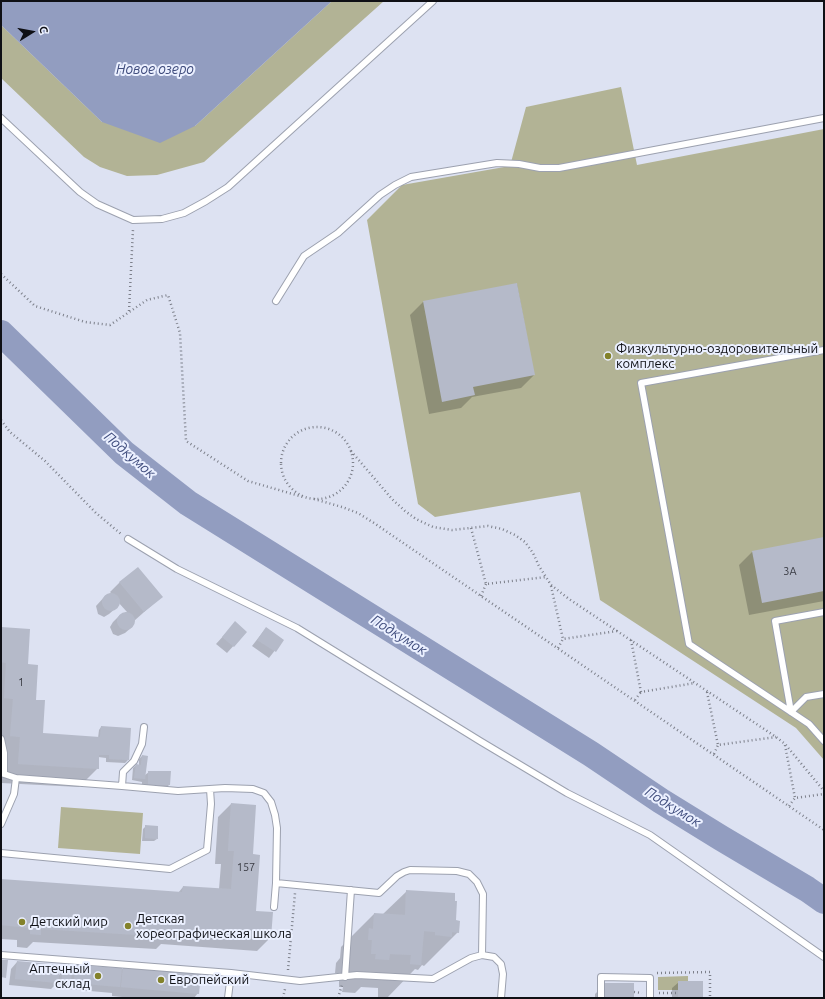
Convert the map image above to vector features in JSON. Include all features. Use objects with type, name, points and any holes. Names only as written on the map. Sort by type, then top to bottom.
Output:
[{"type":"lane","points":[[1,118],[80,192],[97,204],[133,220],[162,219],[184,213],[228,188],[433,1]]},
{"type":"lane","points":[[276,302],[304,256],[338,233],[380,195],[411,177],[498,163],[519,164],[540,168],[559,168],[824,118]]},
{"type":"lane","points":[[824,350],[641,383],[690,644],[809,724],[824,742]]},
{"type":"lane","points":[[128,539],[177,569],[298,628],[567,793],[650,835],[824,957]]},
{"type":"lane","points":[[792,712],[775,621],[824,612]]},
{"type":"lane","points":[[792,712],[806,697],[824,694]]},
{"type":"lane","points":[[122,786],[123,772],[134,761],[142,744],[144,728]]},
{"type":"lane","points":[[1,739],[4,753],[3,774],[16,778],[178,790],[253,789],[264,793],[271,802],[277,828],[274,907]]},
{"type":"lane","points":[[1,824],[14,794],[16,778]]},
{"type":"lane","points":[[1,853],[170,869],[207,850],[210,789]]},
{"type":"lane","points":[[276,883],[296,886],[379,892],[397,876],[410,870],[457,871],[469,874],[478,882],[483,894],[482,955]]},
{"type":"lane","points":[[345,977],[351,890]]},
{"type":"lane","points":[[1,954],[231,973],[300,981],[357,975],[434,979],[471,958],[482,955],[494,957],[501,964],[503,974],[501,998]]},
{"type":"lane","points":[[228,998],[231,973]]},
{"type":"lane","points":[[601,998],[601,977],[650,978],[650,998]]},
{"type":"path","points":[[129,312],[133,220]]},
{"type":"path","points":[[1,274],[35,306],[85,322],[110,325],[147,300],[168,295],[180,332],[186,442],[248,481],[342,506],[358,513],[824,830]]},
{"type":"path","points":[[1,420],[10,432],[45,461],[96,513],[128,539]]},
{"type":"path","points":[[302,496],[292,490],[285,480],[281,469],[281,457],[285,446],[292,436],[302,430],[314,427],[326,428],[337,433],[346,441],[351,451],[392,499],[416,519],[433,527],[452,530],[488,526],[502,529],[514,535],[525,542],[551,585],[563,639],[558,648]]},
{"type":"path","points":[[314,499],[326,498],[337,494],[346,486],[351,475],[353,463],[351,451]]},
{"type":"path","points":[[472,528],[486,584],[481,596]]},
{"type":"path","points":[[486,584],[546,577]]},
{"type":"path","points":[[551,585],[776,737],[785,744],[824,791]]},
{"type":"path","points":[[563,639],[618,631]]},
{"type":"path","points":[[631,640],[641,692]]},
{"type":"path","points":[[635,700],[641,692],[696,683]]},
{"type":"path","points":[[707,691],[718,745],[714,754]]},
{"type":"path","points":[[718,745],[776,737]]},
{"type":"path","points":[[785,744],[795,798]]},
{"type":"path","points":[[789,806],[795,798],[824,794]]},
{"type":"path","points":[[283,998],[288,979],[296,886]]},
{"type":"path","points":[[650,978],[658,973],[710,972],[710,998]]},
{"type":"path","points":[[659,993],[678,993]]},
{"type":"green space","points":[[332,1],[384,1],[204,162],[157,175],[127,176],[100,167],[84,157],[1,78],[1,25],[102,122],[195,126]]},
{"type":"green space","name":"Физкультурно-оздоровительный комплекс","points":[[621,87],[637,165],[824,129],[824,760],[796,728],[600,600],[580,492],[435,517],[418,504],[367,220],[402,185],[510,166],[526,107]]},
{"type":"green space","points":[[61,807],[143,813],[140,854],[58,848]]},
{"type":"green space","points":[[688,976],[688,981],[678,981],[678,990],[658,990],[658,977]]},
{"type":"water","name":"Новое озеро","points":[[1,1],[332,1],[195,126],[160,143],[102,122],[1,25]]},
{"type":"building","points":[[517,283],[535,375],[473,387],[475,395],[442,402],[423,301]]},
{"type":"building","points":[[824,537],[824,591],[762,603],[752,551]]},
{"type":"building","points":[[138,567],[163,597],[144,612],[119,582]]},
{"type":"building","points":[[111,593],[117,596],[120,602],[117,608],[111,611],[105,608],[102,602],[105,596]]},
{"type":"building","points":[[122,612],[130,612],[135,617],[133,628],[130,630],[122,630],[117,625],[117,617]]},
{"type":"building","points":[[235,621],[247,632],[234,647],[222,637]]},
{"type":"building","points":[[1,627],[30,629],[28,664],[38,665],[36,700],[45,700],[43,733],[100,737],[101,726],[131,728],[129,760],[109,759],[109,755],[99,755],[99,769],[18,764],[20,737],[10,736],[13,699],[4,698],[6,663],[1,662]]},
{"type":"building","points":[[266,627],[284,640],[276,652],[257,640]]},
{"type":"building","points":[[142,755],[148,756],[145,779],[134,778],[136,764],[141,765]]},
{"type":"building","points":[[148,771],[171,771],[170,785],[148,785]]},
{"type":"building","points":[[231,803],[256,805],[253,854],[260,855],[256,911],[273,912],[271,938],[171,931],[170,937],[41,929],[41,935],[30,934],[30,928],[1,925],[1,879],[182,892],[183,886],[231,889],[234,851],[228,851]]},
{"type":"building","points":[[145,825],[158,826],[158,839],[145,838]]},
{"type":"building","points":[[406,890],[455,893],[455,901],[457,901],[456,920],[460,921],[459,933],[452,932],[452,937],[435,935],[435,932],[424,931],[421,965],[410,964],[411,955],[390,954],[389,960],[375,959],[376,954],[371,954],[372,940],[368,940],[369,928],[373,929],[374,913],[405,915]]},
{"type":"building","points":[[1,960],[8,960],[6,978],[1,977]]},
{"type":"building","points":[[17,961],[60,965],[58,983],[15,979]]},
{"type":"building","name":"Аптечный склад","points":[[75,965],[122,968],[120,987],[74,983]]},
{"type":"building","name":"Европейский","points":[[123,967],[201,974],[199,994],[121,987]]},
{"type":"building","points":[[62,970],[72,971],[71,981],[62,980]]},
{"type":"building","points":[[678,981],[703,981],[703,998],[678,998]]},
{"type":"building","points":[[605,983],[634,983],[634,998],[605,998]]},
{"type":"waterway","name":"Подкумок","points":[[1,333],[124,453],[188,503],[591,754],[661,801],[807,889],[824,901]]},
{"type":"place","name":"Физкультурно-оздоровительный комплекс","points":[[608,356]]},
{"type":"place","name":"Детский мир","points":[[22,922]]},
{"type":"place","name":"Детская хореографическая школа","points":[[128,926]]},
{"type":"place","name":"Аптечный склад","points":[[98,976]]},
{"type":"place","name":"Европейский","points":[[161,980]]}]
